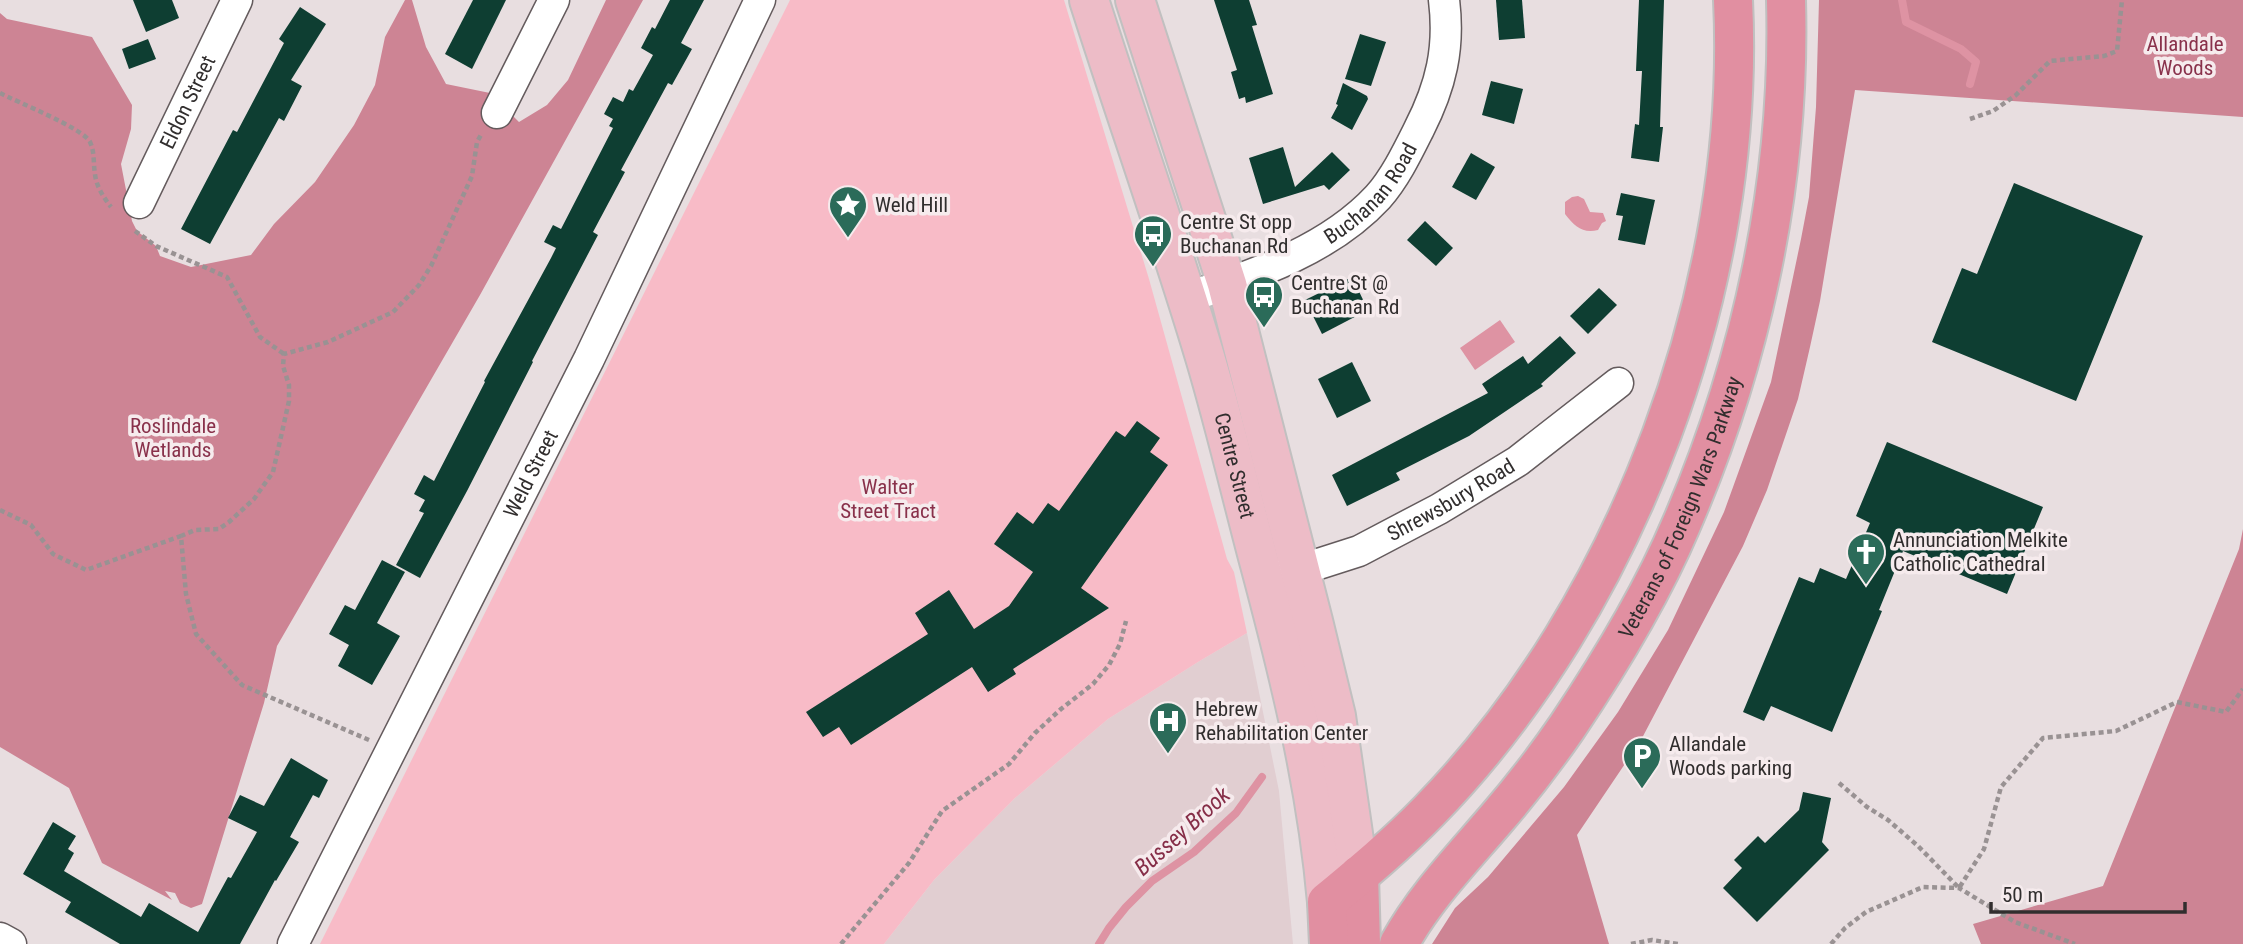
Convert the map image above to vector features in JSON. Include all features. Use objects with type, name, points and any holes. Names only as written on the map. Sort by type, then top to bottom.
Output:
[{"type":"highway","name":"Veterans of Foreign Wars Parkway","points":[[1327,902],[1430,810],[1519,703],[1571,625],[1633,504],[1682,373],[1715,239],[1732,101],[1733,0]]},
{"type":"highway","name":"Veterans of Foreign Wars Parkway","points":[[1399,944],[1422,905],[1522,787],[1591,691],[1660,571],[1700,481],[1745,342],[1768,235],[1783,108],[1786,0]]},
{"type":"highway","name":"Centre Street","points":[[1359,876],[1362,944]]},
{"type":"highway","name":"Centre Street","points":[[1327,902],[1329,944]]},
{"type":"main road","name":"Centre Street","points":[[1089,0],[1223,420],[1335,716],[1359,876]]},
{"type":"main road","name":"Centre Street","points":[[1135,0],[1227,284],[1282,576],[1293,693],[1309,769],[1327,902]]},
{"type":"main road","points":[[1112,76],[1154,63]]},
{"type":"street","name":"Eldon Street","points":[[139,203],[237,0]]},
{"type":"street","points":[[497,113],[554,0]]},
{"type":"street","name":"Weld Street","points":[[293,944],[589,359],[760,0]]},
{"type":"street","name":"Buchanan Road","points":[[1186,298],[1264,271],[1314,246],[1351,222],[1379,196],[1408,151],[1432,99],[1443,66],[1447,26],[1444,0]]},
{"type":"street","name":"Shrewsbury Road","points":[[1282,576],[1359,551],[1439,509],[1518,461],[1618,383]]},
{"type":"street","points":[[0,938],[10,944]]},
{"type":"path","points":[[1970,120],[1993,110],[2015,95],[2050,61],[2104,56],[2117,51],[2123,0]]},
{"type":"path","points":[[0,93],[88,139]]},
{"type":"path","points":[[284,354],[327,342],[393,312],[419,285],[431,266],[472,176],[477,142],[484,128],[497,113]]},
{"type":"path","points":[[227,277],[260,337],[284,354]]},
{"type":"path","points":[[0,510],[31,525],[53,554],[86,570],[195,530],[219,529],[254,499],[273,472],[289,401],[289,386],[283,366],[284,354]]},
{"type":"path","points":[[181,536],[185,582],[196,634],[242,684],[375,742],[391,752]]},
{"type":"path","points":[[841,944],[909,863],[942,811],[1009,764],[1060,709],[1093,684],[1109,665],[1120,644],[1126,621]]},
{"type":"path","points":[[1959,888],[1984,849],[2001,787],[2043,738],[2116,731],[2178,702],[2226,712],[2243,689]]},
{"type":"path","points":[[1839,783],[1867,807],[1888,820],[1959,888],[1981,903],[2014,922],[2076,944]]},
{"type":"path","points":[[1831,944],[1845,928],[1866,912],[1890,901],[1923,887],[1959,888]]},
{"type":"path","points":[[1631,944],[1652,940],[1678,944]]},
{"type":"shaded area","points":[[1578,196],[1584,199],[1590,212],[1603,213],[1606,221],[1598,230],[1579,228],[1565,214],[1565,202]]},
{"type":"shaded area","points":[[1500,320],[1515,342],[1475,370],[1460,348]]},
{"type":"shaded area","name":"Hebrew Rehabilitation Center","points":[[1247,633],[1279,791],[1293,944],[884,944],[934,880],[1015,798],[1108,719]]},
{"type":"green space","name":"Roslindale Wetlands","points":[[405,0],[412,0],[426,47],[446,84],[490,93],[519,122],[547,105],[568,80],[606,0],[643,0],[480,295],[277,646],[264,703],[202,904],[191,908],[180,903],[175,893],[165,891],[172,900],[102,863],[69,788],[0,747],[0,13],[7,19],[92,37],[132,105],[131,129],[121,164],[132,221],[137,231],[156,246],[160,256],[191,267],[251,255],[274,224],[315,182],[354,125],[375,85],[385,37]]},
{"type":"green space","name":"Walter Street Tract","points":[[790,0],[1064,0],[1149,279],[1227,559],[1234,572],[1247,633],[1108,719],[1015,798],[934,880],[884,944],[320,944]]},
{"type":"green space","name":"Allandale Woods","points":[[1819,0],[2243,0],[2243,117],[1855,90],[1810,347],[1798,399],[1767,490],[1743,546],[1641,740],[1577,835],[1609,944],[1432,944],[1455,908],[1488,877],[1564,787],[1618,712],[1668,630],[1724,512],[1771,382],[1809,197],[1816,107]]},
{"type":"green space","points":[[2243,529],[2243,944],[1981,944],[1973,924],[2103,886],[2239,549]]},
{"type":"building","points":[[133,0],[172,0],[179,18],[146,32]]},
{"type":"building","points":[[473,0],[506,0],[472,69],[445,54]]},
{"type":"building","points":[[670,0],[704,0],[681,43],[692,49],[672,85],[668,83],[621,170],[625,172],[593,232],[598,235],[420,578],[396,565],[424,513],[419,511],[425,500],[414,494],[424,475],[434,481],[484,381],[551,258],[556,248],[544,242],[553,225],[561,229],[613,128],[609,126],[613,119],[604,114],[613,97],[623,102],[629,89],[633,91],[653,55],[641,48],[652,27],[655,29]]},
{"type":"building","points":[[1214,0],[1249,0],[1257,25],[1252,26],[1273,94],[1246,103],[1245,97],[1239,99],[1231,72],[1237,70]]},
{"type":"building","points":[[1496,0],[1522,0],[1525,38],[1499,40]]},
{"type":"building","points":[[1639,0],[1664,0],[1660,127],[1663,127],[1659,162],[1631,158],[1635,124],[1639,125],[1642,71],[1636,71]]},
{"type":"building","points":[[300,7],[326,24],[291,80],[302,86],[284,121],[279,118],[210,244],[181,229],[233,130],[237,132],[284,43],[279,39]]},
{"type":"building","points":[[1360,34],[1386,42],[1371,86],[1345,79]]},
{"type":"building","points":[[148,39],[156,59],[129,69],[122,49]]},
{"type":"building","points":[[1491,81],[1523,89],[1514,124],[1482,115]]},
{"type":"building","points":[[1343,83],[1368,99],[1352,130],[1331,118],[1338,105],[1336,104]]},
{"type":"building","points":[[1283,147],[1295,187],[1332,152],[1350,170],[1329,190],[1324,185],[1263,204],[1249,158]]},
{"type":"building","points":[[1471,153],[1495,167],[1476,200],[1452,187]]},
{"type":"building","points":[[2014,183],[2143,236],[2076,401],[1932,342],[1962,268],[1977,274]]},
{"type":"building","points":[[1621,193],[1655,200],[1645,245],[1618,240],[1623,216],[1616,215]]},
{"type":"building","points":[[1425,221],[1453,248],[1436,266],[1407,240]]},
{"type":"building","points":[[1352,277],[1368,310],[1322,334],[1305,300]]},
{"type":"building","points":[[1599,288],[1617,305],[1588,334],[1570,316]]},
{"type":"building","points":[[1560,336],[1576,353],[1541,384],[1543,386],[1469,436],[1396,473],[1400,480],[1347,506],[1332,475],[1488,393],[1482,384],[1523,356],[1528,364]]},
{"type":"building","points":[[1352,362],[1371,401],[1337,418],[1318,379]]},
{"type":"building","points":[[1137,421],[1160,438],[1150,452],[1168,465],[1081,588],[1109,608],[1013,669],[1016,674],[988,692],[972,667],[851,745],[839,727],[823,737],[806,712],[928,634],[915,613],[949,590],[974,629],[1009,606],[1033,572],[994,544],[1017,512],[1033,524],[1048,503],[1059,511],[1116,431],[1125,437]]},
{"type":"building","name":"Annunciation Melkite Catholic Cathedral","points":[[1887,442],[2043,507],[2007,594],[1903,551],[1879,610],[1882,611],[1832,732],[1771,706],[1764,721],[1743,712],[1799,577],[1814,583],[1820,568],[1846,579],[1870,523],[1856,516]]},
{"type":"building","points":[[382,560],[405,572],[377,623],[400,636],[372,685],[338,666],[349,645],[329,634],[345,605],[355,610]]},
{"type":"building","points":[[291,758],[328,780],[319,798],[313,795],[290,837],[299,842],[240,944],[120,944],[65,912],[71,902],[23,874],[53,822],[76,836],[68,849],[74,853],[64,871],[141,917],[149,903],[198,932],[228,877],[231,878],[257,832],[228,818],[240,795],[264,806]]},
{"type":"building","points":[[1803,792],[1831,798],[1822,842],[1829,850],[1757,922],[1723,888],[1742,868],[1734,860],[1758,836],[1765,843],[1799,810]]},
{"type":"waterway","points":[[1902,0],[1906,22],[1961,49],[1976,62],[1970,84]]},
{"type":"waterway","name":"Bussey Brook","points":[[1099,944],[1126,907],[1152,881],[1194,852],[1236,813],[1262,777]]},
{"type":"place","name":"Weld Hill","points":[[848,239]]},
{"type":"place","name":"Centre St opp Buchanan Rd","points":[[1153,268]]},
{"type":"place","name":"Centre St @ Buchanan Rd","points":[[1264,329]]},
{"type":"place","name":"Annunciation Melkite Catholic Cathedral","points":[[1866,586]]},
{"type":"place","name":"Hebrew Rehabilitation Center","points":[[1168,755]]},
{"type":"place","name":"Allandale Woods parking","points":[[1642,790]]}]
